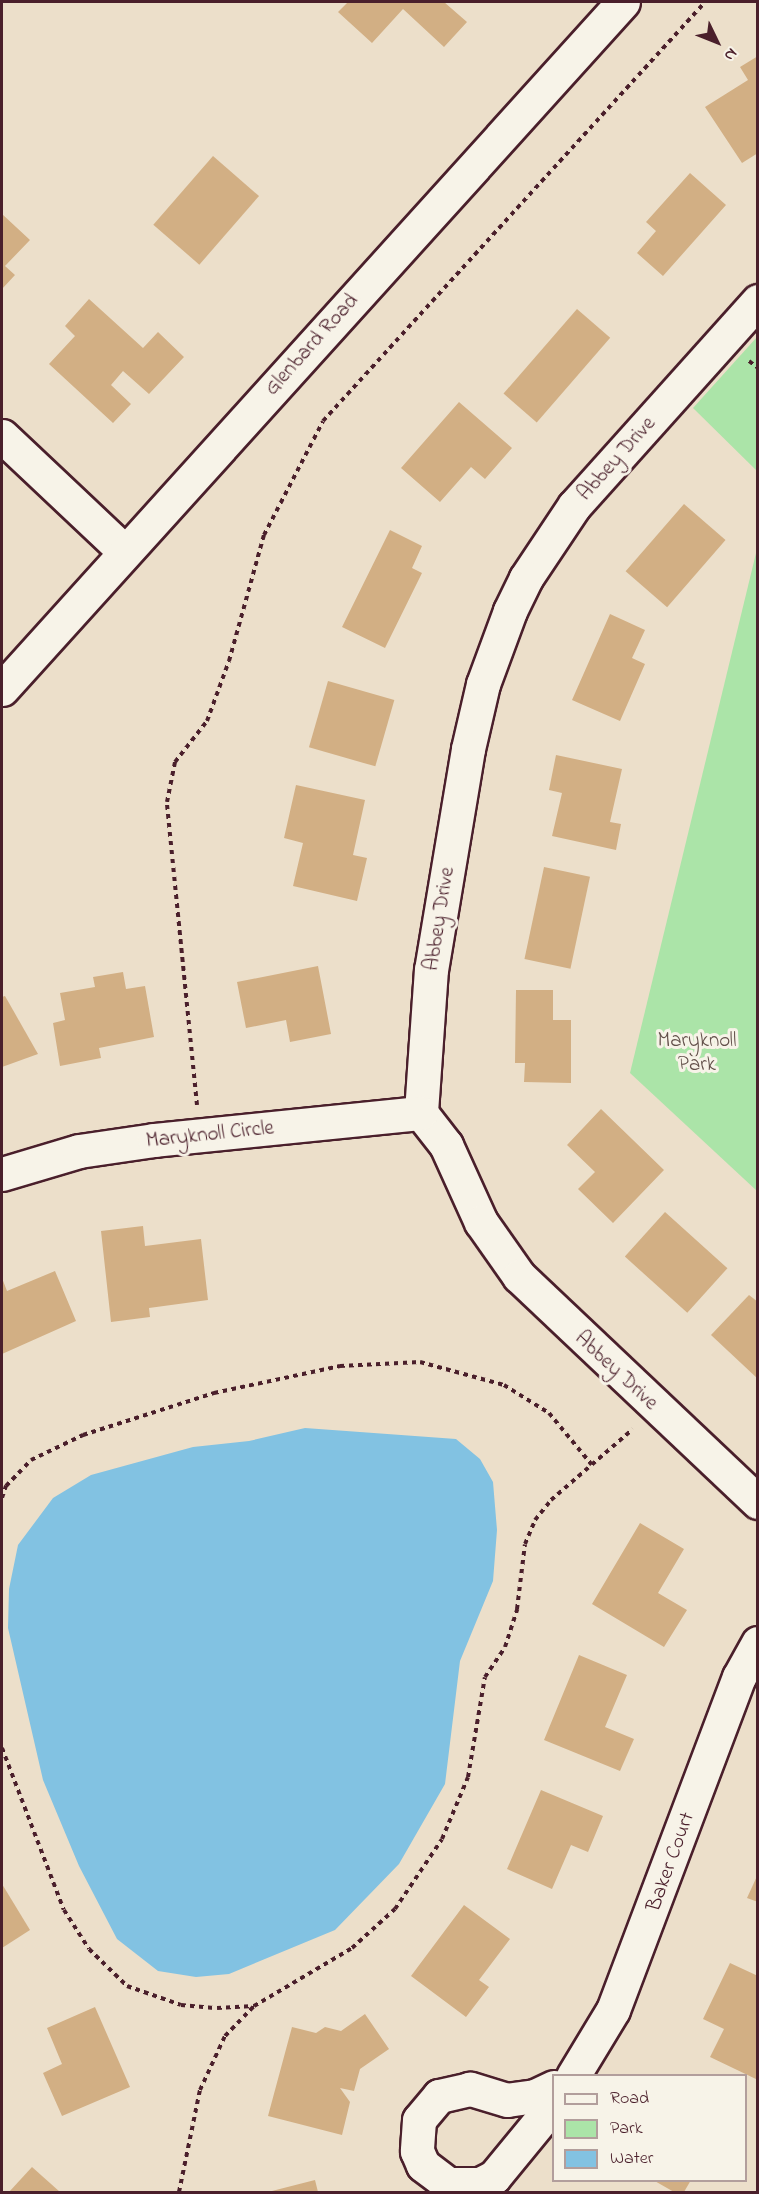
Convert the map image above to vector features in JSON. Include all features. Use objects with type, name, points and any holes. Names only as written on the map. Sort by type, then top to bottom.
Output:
[{"type":"street","name":"Glenbard Road","points":[[2,689],[623,2]]},
{"type":"street","name":"Abbey Drive","points":[[758,302],[574,506],[536,561],[510,611],[483,684],[468,749],[431,969],[421,1113],[446,1145],[480,1222],[519,1276],[758,1502]]},
{"type":"street","points":[[2,436],[125,552]]},
{"type":"street","name":"Maryknoll Circle","points":[[2,1174],[79,1151],[200,1135],[421,1113]]},
{"type":"street","name":"Baker Court","points":[[574,2074],[613,2010],[740,1677],[758,1643]]},
{"type":"street","points":[[552,2087],[534,2096],[507,2100],[470,2089],[439,2096],[419,2120],[417,2151],[423,2165],[448,2184],[480,2184],[494,2177],[552,2106]]},
{"type":"path","points":[[200,1135],[167,802],[175,762],[207,721],[229,661],[264,535],[323,421],[705,2]]},
{"type":"path","points":[[2,1498],[6,1486],[31,1460],[83,1435],[214,1394],[340,1366],[420,1362],[504,1385],[549,1413],[591,1465]]},
{"type":"path","points":[[179,2193],[200,2090],[225,2036],[254,2006],[361,1940],[395,1909],[442,1839],[468,1777],[485,1677],[505,1647],[517,1609],[525,1544],[536,1520],[551,1500],[657,1408]]},
{"type":"path","points":[[2,1748],[64,1910],[89,1949],[127,1986],[181,2005],[217,2008],[254,2006]]},
{"type":"green space","points":[[757,337],[757,471],[693,408]]},
{"type":"green space","name":"Maryknoll Park","points":[[757,549],[758,1191],[630,1073]]},
{"type":"water","points":[[305,1428],[456,1439],[480,1459],[493,1482],[497,1530],[493,1581],[460,1661],[445,1784],[399,1864],[335,1930],[229,1974],[196,1977],[158,1971],[117,1939],[79,1866],[43,1780],[8,1628],[9,1589],[18,1545],[53,1498],[91,1475],[193,1447],[249,1441]]},
{"type":"building","points":[[348,2],[444,2],[467,22],[444,47],[403,9],[372,43],[338,12]]},
{"type":"building","points":[[758,56],[758,153],[742,163],[705,107],[748,80],[740,67]]},
{"type":"building","points":[[213,156],[259,196],[199,265],[153,225]]},
{"type":"building","points":[[690,173],[726,205],[663,276],[637,253],[656,231],[646,222]]},
{"type":"building","points":[[2,214],[30,240],[5,266],[15,275],[2,289]]},
{"type":"building","points":[[89,299],[143,348],[158,332],[184,357],[149,394],[123,371],[111,385],[131,404],[113,423],[49,364],[75,336],[65,326]]},
{"type":"building","points":[[577,309],[610,338],[537,422],[504,394]]},
{"type":"building","points":[[459,402],[512,448],[485,479],[471,467],[440,502],[401,468]]},
{"type":"building","points":[[684,504],[726,540],[667,607],[626,571]]},
{"type":"building","points":[[390,530],[422,546],[412,568],[422,573],[385,648],[342,627]]},
{"type":"building","points":[[610,614],[645,630],[632,658],[645,664],[620,721],[572,700]]},
{"type":"building","points":[[328,681],[394,700],[375,766],[309,747]]},
{"type":"building","points":[[556,755],[622,769],[610,822],[621,824],[616,850],[552,836],[562,793],[549,790]]},
{"type":"building","points":[[296,785],[365,800],[353,855],[367,858],[357,901],[293,886],[303,843],[284,838]]},
{"type":"building","points":[[544,867],[590,877],[570,969],[524,959]]},
{"type":"building","points":[[318,966],[331,1034],[290,1042],[286,1020],[246,1028],[237,982]]},
{"type":"building","points":[[123,972],[126,989],[145,986],[154,1037],[99,1048],[101,1058],[60,1066],[53,1023],[65,1020],[60,993],[95,987],[93,977]]},
{"type":"building","points":[[516,990],[553,990],[553,1020],[571,1020],[571,1083],[524,1082],[525,1063],[515,1063]]},
{"type":"building","points":[[5,996],[38,1054],[2,1067],[2,997]]},
{"type":"building","points":[[601,1109],[664,1170],[613,1223],[578,1189],[595,1172],[567,1145]]},
{"type":"building","points":[[665,1212],[727,1268],[687,1313],[625,1257]]},
{"type":"building","points":[[143,1226],[145,1246],[201,1239],[208,1300],[149,1308],[150,1317],[111,1322],[101,1231]]},
{"type":"building","points":[[55,1271],[76,1321],[2,1354],[2,1278],[7,1291]]},
{"type":"building","points":[[749,1295],[758,1302],[758,1379],[711,1335]]},
{"type":"building","points":[[640,1523],[684,1549],[658,1593],[687,1610],[664,1647],[592,1604]]},
{"type":"building","points":[[579,1655],[627,1675],[605,1727],[634,1739],[620,1771],[544,1740]]},
{"type":"building","points":[[541,1790],[603,1816],[588,1852],[571,1845],[552,1889],[507,1869]]},
{"type":"building","points":[[758,1874],[758,1902],[747,1898]]},
{"type":"building","points":[[2,1884],[30,1930],[2,1948]]},
{"type":"building","points":[[464,1905],[510,1939],[479,1980],[489,1987],[466,2017],[411,1976]]},
{"type":"building","points":[[730,1963],[758,1976],[758,2080],[710,2057],[724,2029],[703,2019]]},
{"type":"building","points":[[95,2007],[130,2087],[62,2116],[43,2073],[62,2064],[47,2028]]},
{"type":"building","points":[[365,2014],[389,2049],[360,2069],[354,2091],[340,2088],[350,2102],[342,2135],[268,2116],[292,2027],[316,2033],[325,2027],[341,2031]]},
{"type":"building","points":[[32,2167],[60,2192],[9,2192]]},
{"type":"building","points":[[315,2180],[318,2192],[268,2192]]},
{"type":"building","points":[[656,2182],[690,2182],[684,2192],[674,2192]]}]
